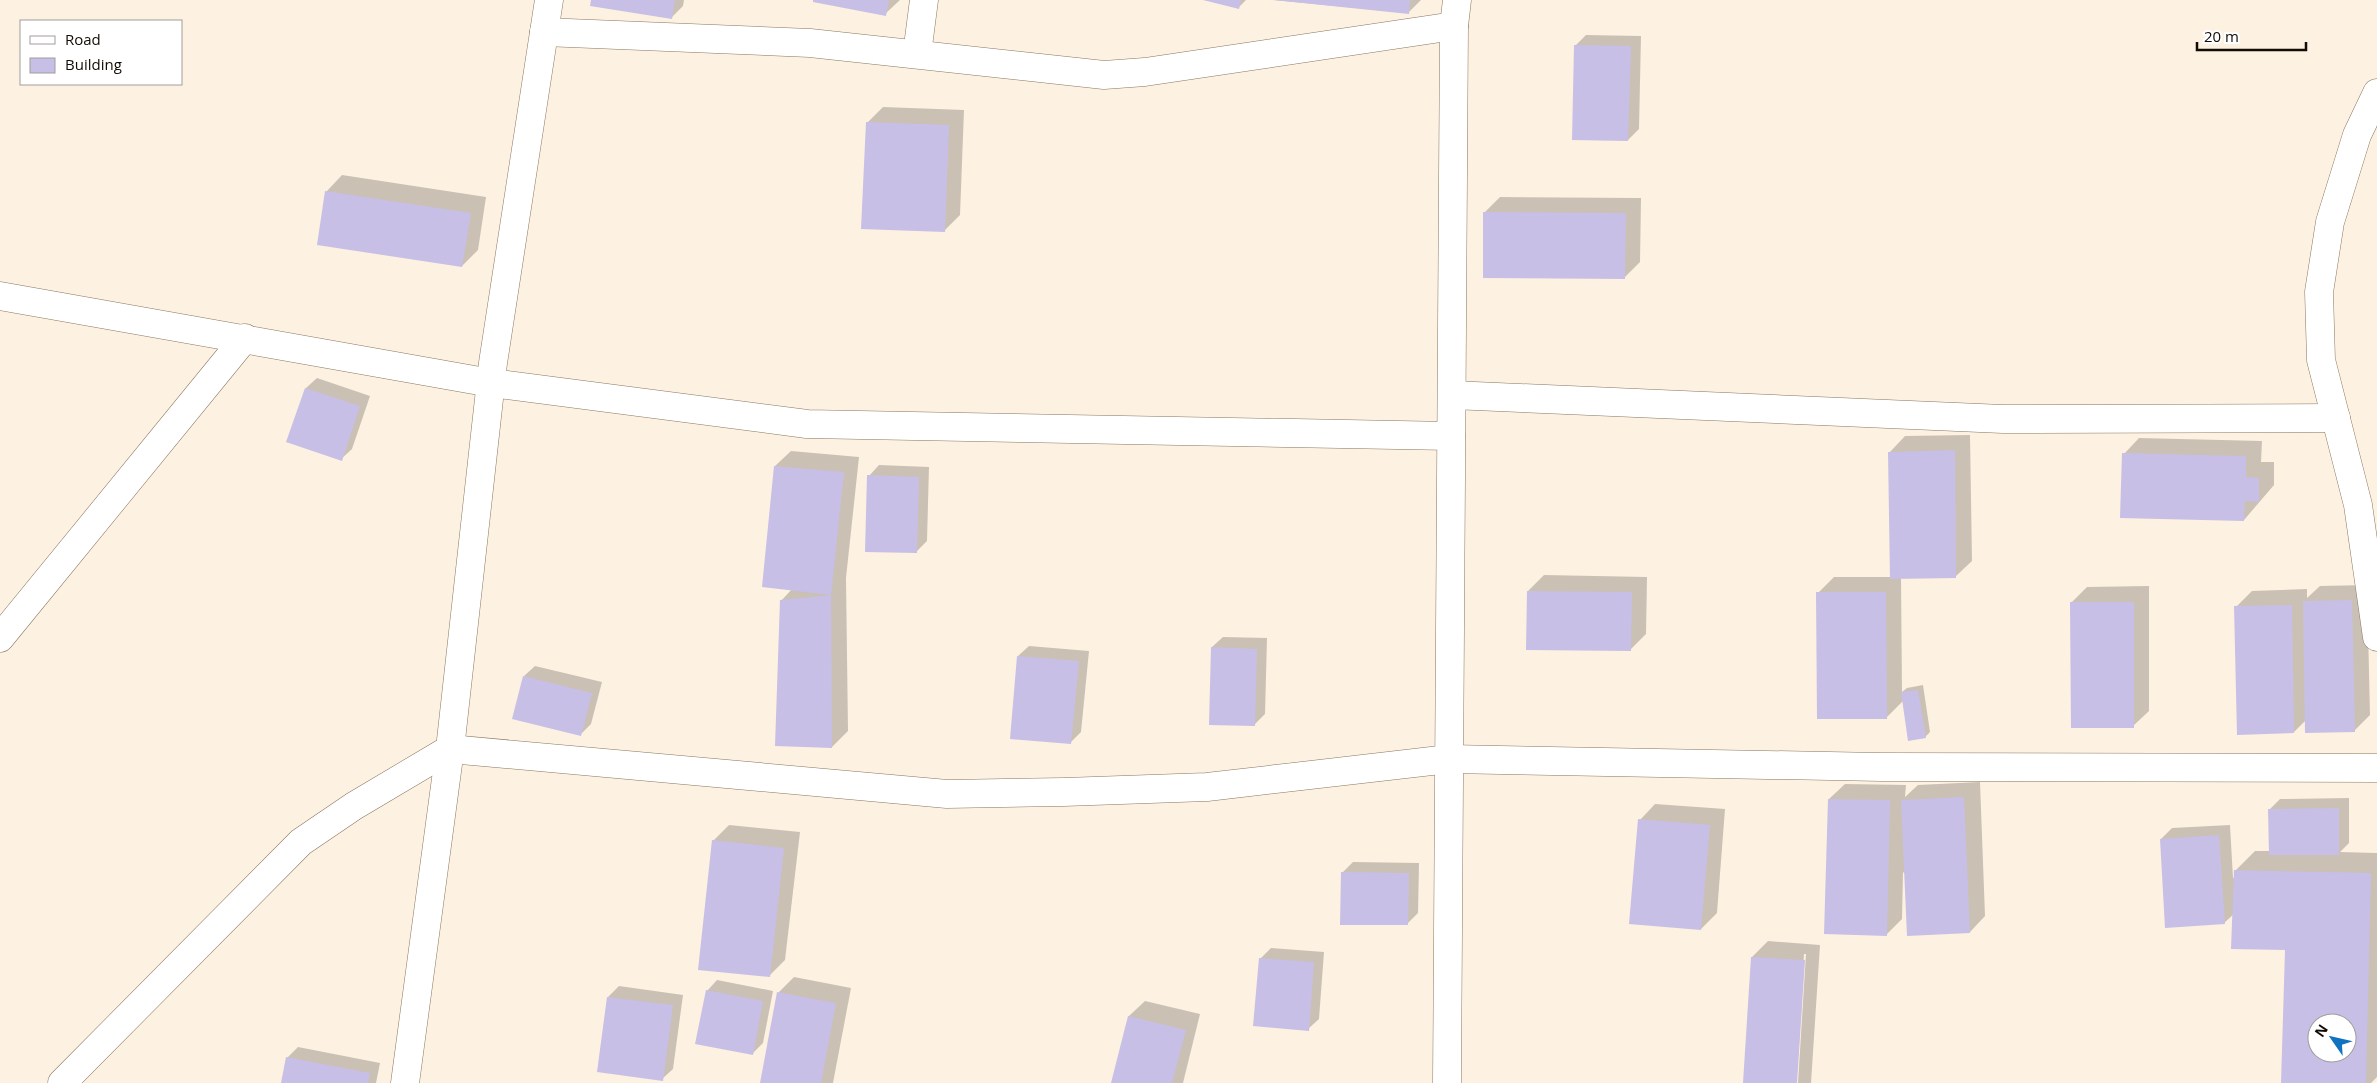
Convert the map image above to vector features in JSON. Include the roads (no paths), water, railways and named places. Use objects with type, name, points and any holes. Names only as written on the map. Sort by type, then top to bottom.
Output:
[{"type":"street","points":[[405,1083],[450,749],[491,383],[548,0]]},
{"type":"street","points":[[917,54],[924,0]]},
{"type":"street","points":[[544,32],[810,43],[1104,75],[1145,72],[1456,13],[1447,1083]]},
{"type":"street","points":[[2377,92],[2357,135],[2330,222],[2319,292],[2321,360],[2336,418],[2367,506],[2377,637]]},
{"type":"street","points":[[0,296],[491,383],[807,424],[1452,436]]},
{"type":"street","points":[[0,638],[245,338]]},
{"type":"street","points":[[1452,395],[2003,419],[2336,418]]},
{"type":"street","points":[[62,1083],[301,842],[354,806],[450,749],[947,794],[1064,792],[1207,786],[1449,759],[1880,767],[2377,768]]}]
